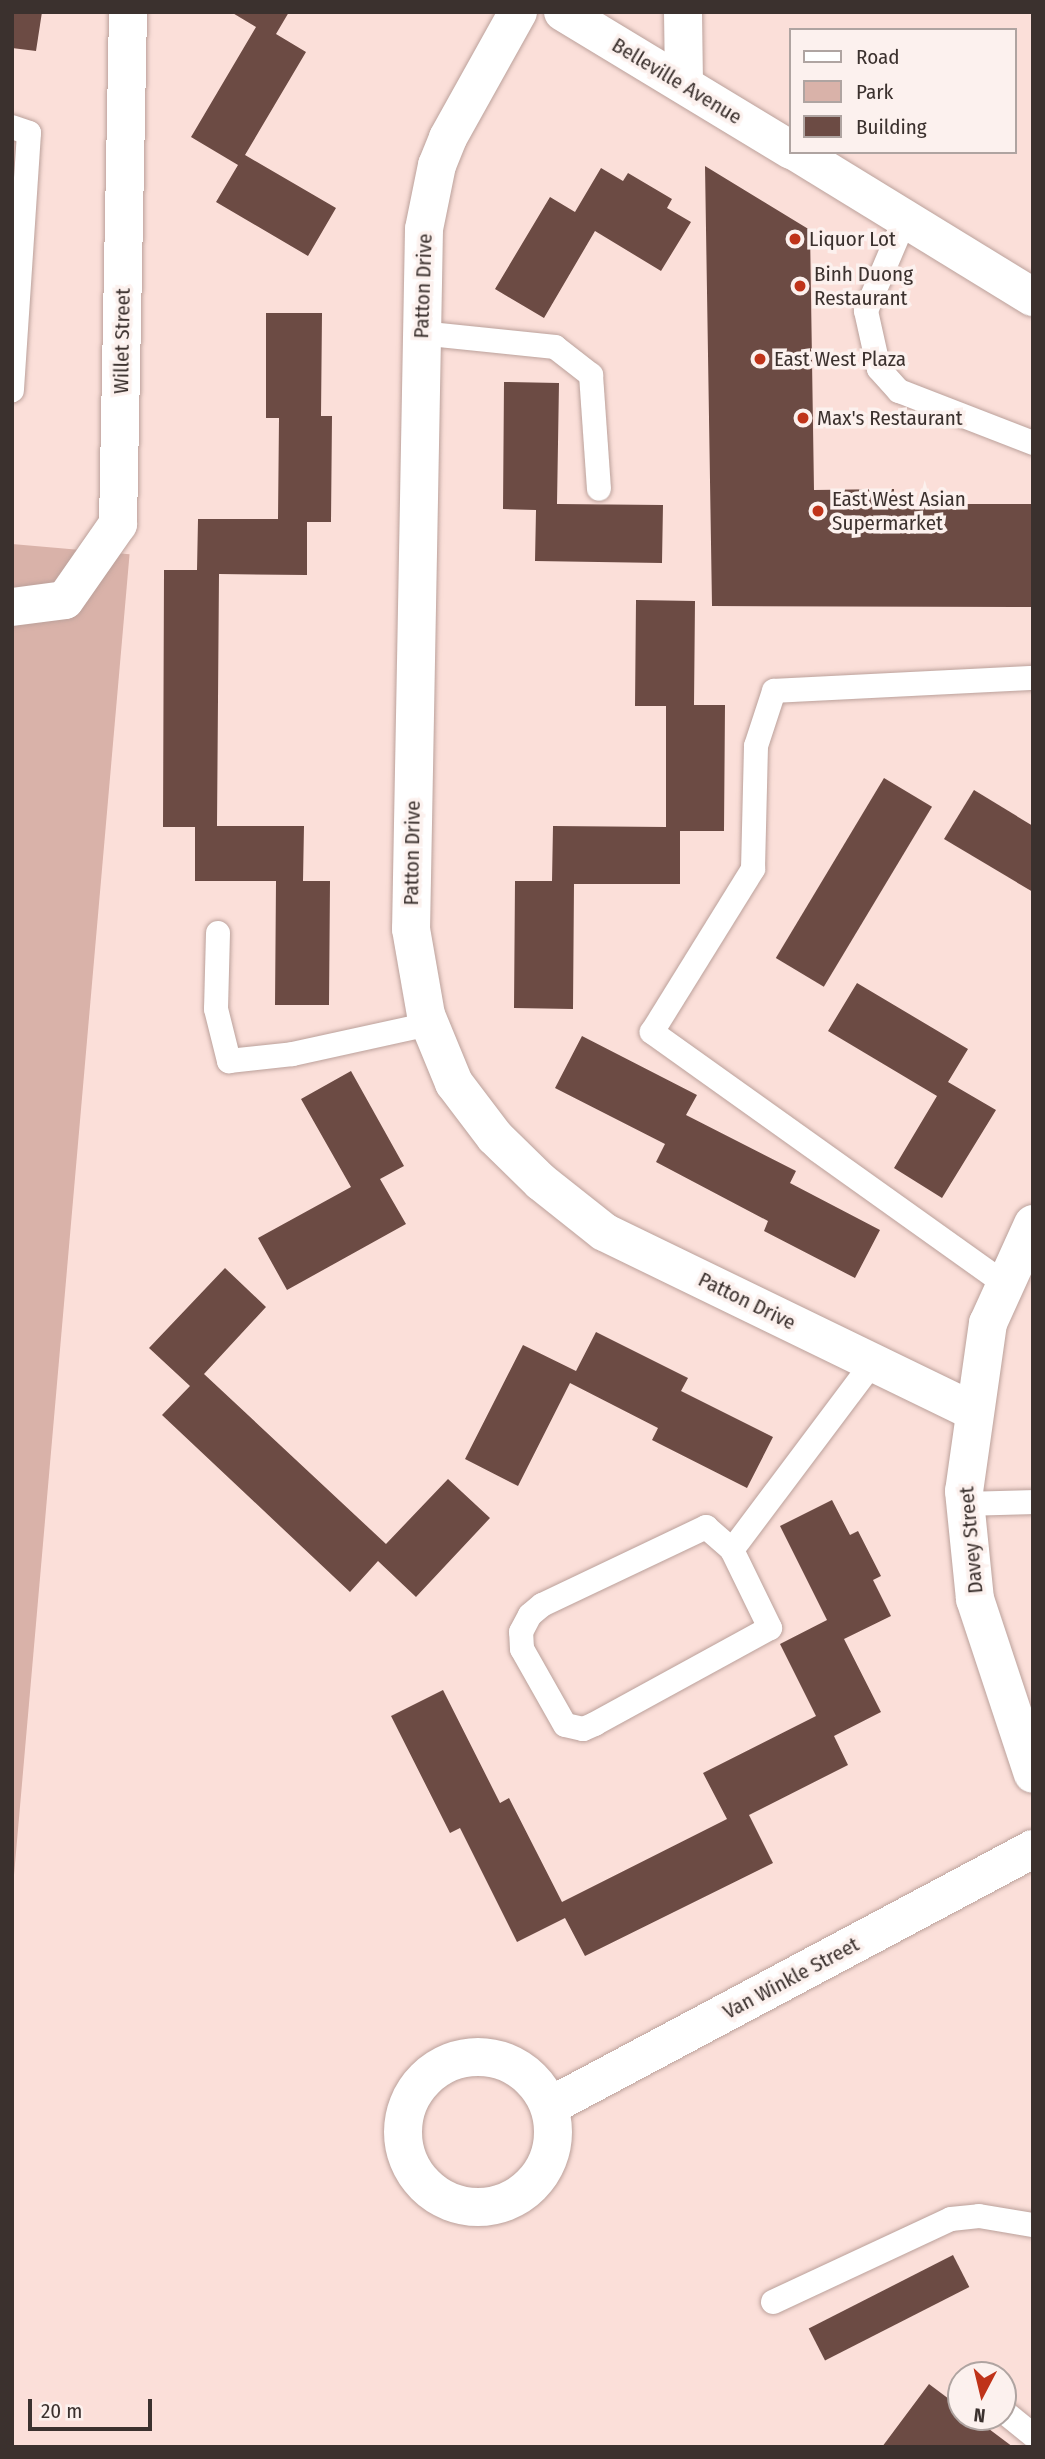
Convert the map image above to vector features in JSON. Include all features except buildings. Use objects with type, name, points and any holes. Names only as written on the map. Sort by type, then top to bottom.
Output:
[{"type":"street","name":"Willet Street","points":[[12,607],[65,600],[118,524],[128,12]]},
{"type":"street","name":"Patton Drive","points":[[518,12],[437,165],[424,229],[411,929],[430,1024],[454,1083],[495,1137],[541,1182],[604,1232],[975,1412]]},
{"type":"street","name":"Belleville Avenue","points":[[563,12],[790,149]]},
{"type":"street","points":[[683,12],[684,84]]},
{"type":"street","name":"Belleville Avenue","points":[[798,154],[1030,290]]},
{"type":"street","name":"Davey Street","points":[[1033,1224],[988,1323],[975,1412],[966,1504],[975,1599],[1033,1774]]},
{"type":"street","name":"Van Winkle Street","points":[[550,2106],[1033,1849]]},
{"type":"lane","points":[[12,127],[29,133],[12,390]]},
{"type":"lane","points":[[905,219],[866,311],[879,369],[899,391],[1033,443]]},
{"type":"lane","points":[[420,333],[555,347],[591,375],[599,489]]},
{"type":"lane","points":[[1005,1284],[652,1032],[753,869],[756,746],[774,691],[1033,678]]},
{"type":"lane","points":[[218,933],[216,1009],[229,1061],[293,1054],[430,1024]]},
{"type":"lane","points":[[732,1550],[873,1362]]},
{"type":"lane","points":[[966,1504],[1033,1502]]},
{"type":"lane","points":[[706,1527],[732,1550],[770,1628],[595,1724],[583,1729],[565,1725],[522,1649],[521,1632],[530,1615],[542,1605],[706,1527]]},
{"type":"lane","points":[[772,2302],[951,2219],[979,2216],[1033,2225]]},
{"type":"lane","points":[[1017,2422],[1033,2435]]},
{"type":"green space","points":[[12,544],[130,554],[12,1898]]},
{"type":"place","name":"Liquor Lot","points":[[795,239]]},
{"type":"place","name":"Binh Duong Restaurant","points":[[800,286]]},
{"type":"place","name":"East West Plaza","points":[[760,359]]},
{"type":"place","name":"Max's Restaurant","points":[[803,418]]},
{"type":"place","name":"East West Asian Supermarket","points":[[818,511]]}]
